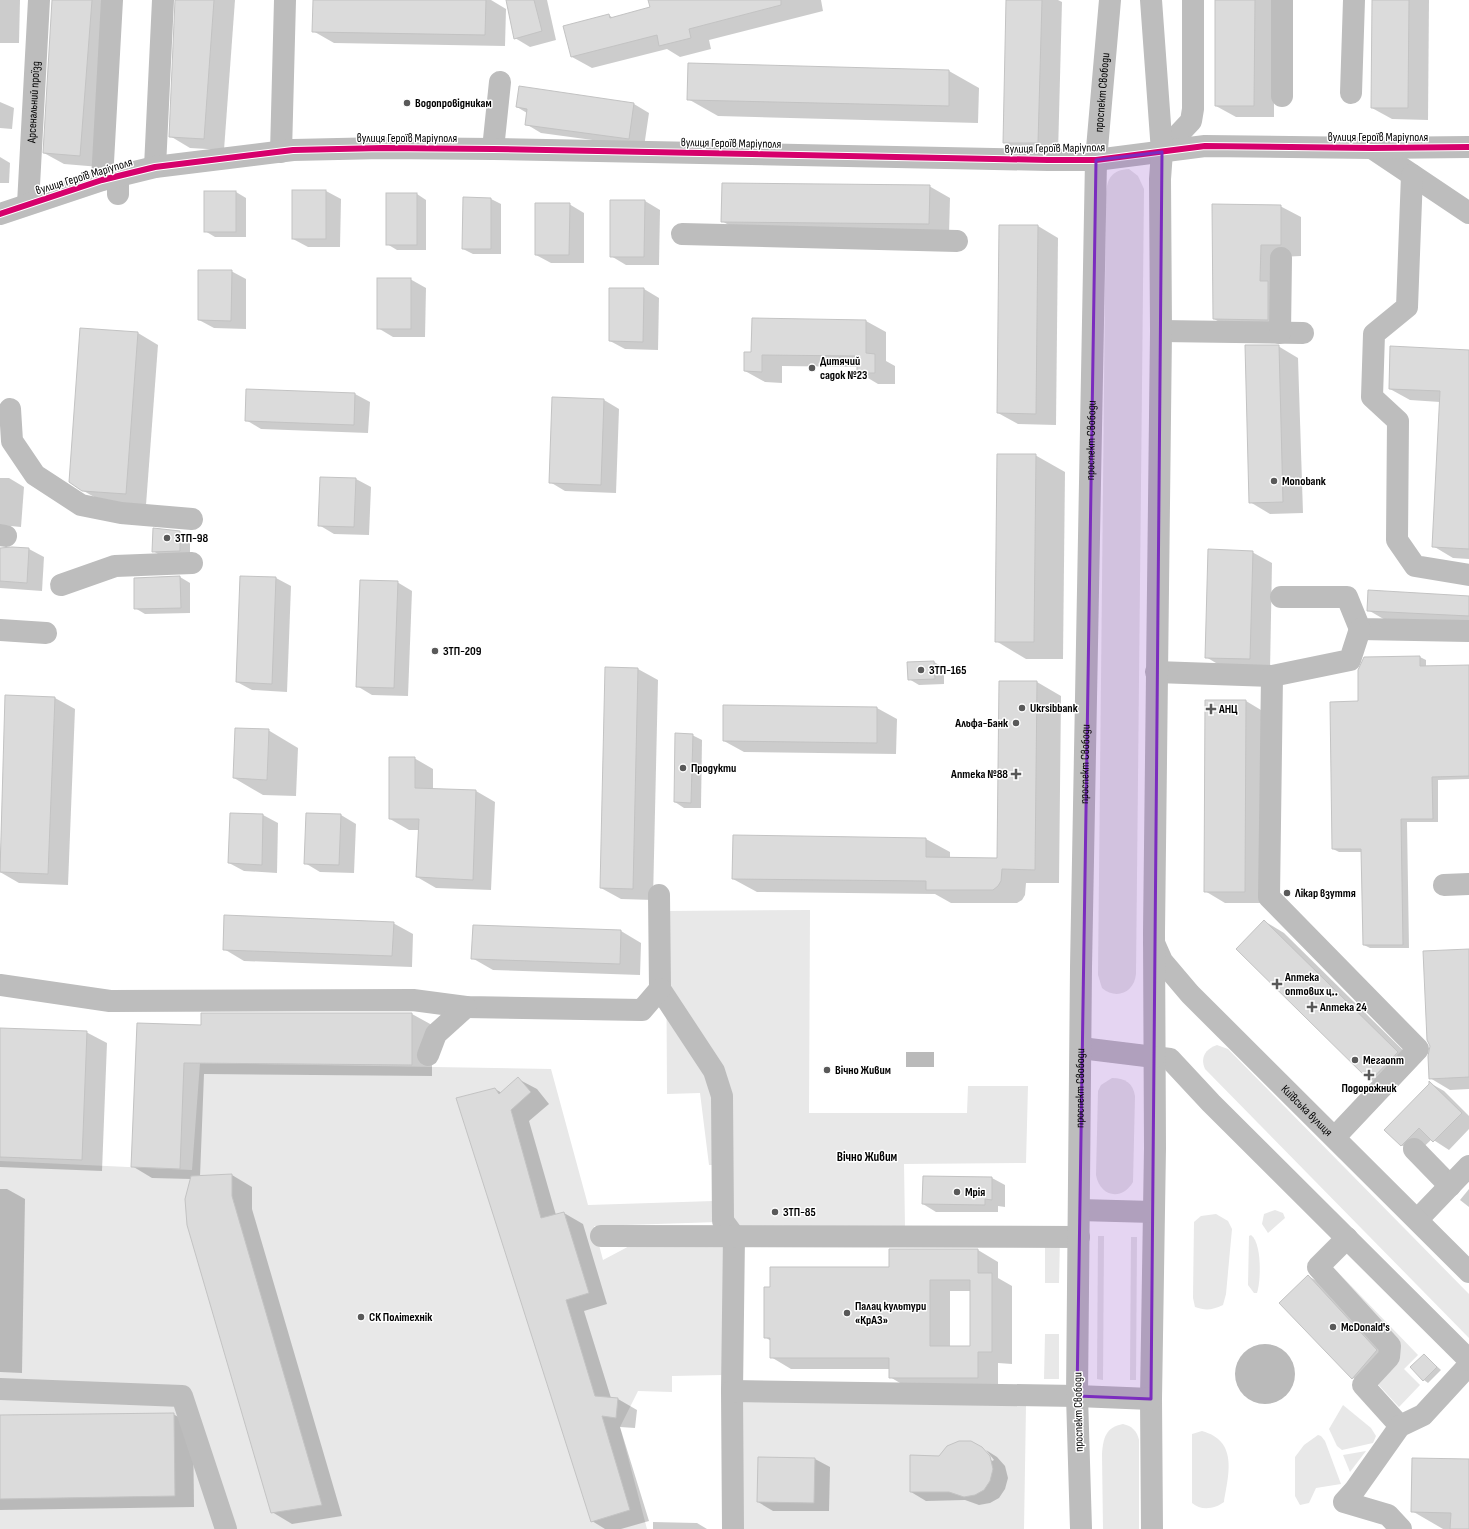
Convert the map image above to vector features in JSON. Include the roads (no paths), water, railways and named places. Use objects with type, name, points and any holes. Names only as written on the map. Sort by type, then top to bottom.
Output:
[{"type":"main road","name":"Арсенальний проїзд","points":[[28,204],[39,0]]},
{"type":"main road","points":[[112,0],[113,183]]},
{"type":"main road","points":[[154,167],[163,0]]},
{"type":"main road","points":[[281,152],[286,0]]},
{"type":"main road","name":"проспект Свободи","points":[[1081,1529],[1077,1396],[1079,1210],[1096,160],[1110,0]]},
{"type":"main road","points":[[1151,0],[1162,152],[1160,179],[1161,332],[1154,943],[1154,1212],[1151,1398],[1152,1529]]},
{"type":"main road","points":[[1162,152],[1191,121],[1193,109],[1193,0]]},
{"type":"main road","points":[[1282,0],[1282,96]]},
{"type":"main road","points":[[1352,93],[1354,0]]},
{"type":"main road","points":[[493,149],[500,82]]},
{"type":"main road","points":[[1191,121],[1205,146]]},
{"type":"main road","name":"вулиця Героїв Маріуполя","points":[[0,214],[28,204],[113,183],[154,167],[281,152],[384,148],[493,149],[1096,160],[1205,146],[1372,148],[1469,147]]},
{"type":"main road","points":[[1372,148],[1469,213]]},
{"type":"main road","points":[[1412,175],[1407,307],[1374,334],[1372,397],[1398,421],[1397,540],[1415,566],[1469,575]]},
{"type":"main road","points":[[682,234],[957,241]]},
{"type":"main road","points":[[1280,333],[1281,258]]},
{"type":"main road","points":[[1161,332],[1303,333]]},
{"type":"main road","points":[[10,409],[6,446],[35,475],[81,505],[121,513],[192,519]]},
{"type":"main road","points":[[61,585],[115,566],[192,563]]},
{"type":"main road","points":[[1156,672],[1272,676],[1350,660],[1360,629],[1348,597],[1281,597]]},
{"type":"main road","points":[[1360,629],[1469,631]]},
{"type":"main road","points":[[0,630],[46,633]]},
{"type":"main road","points":[[1272,676],[1269,897],[1418,1049],[1335,1138]]},
{"type":"main road","points":[[1444,885],[1469,884]]},
{"type":"main road","points":[[659,895],[660,989],[714,1071],[722,1096],[723,1221],[734,1236],[732,1392],[733,1529]]},
{"type":"main road","name":"Київська вулиця","points":[[1154,943],[1162,961],[1190,994],[1418,1219],[1469,1272]]},
{"type":"main road","points":[[0,985],[110,1001],[413,1000],[466,1007],[642,1010],[660,989]]},
{"type":"main road","points":[[428,1055],[436,1034],[466,1007]]},
{"type":"main road","points":[[1081,1048],[1170,1059],[1211,1103],[1469,1360]]},
{"type":"main road","points":[[1414,1149],[1450,1186]]},
{"type":"main road","points":[[1418,1219],[1469,1166]]},
{"type":"main road","points":[[1079,1210],[1154,1212]]},
{"type":"main road","points":[[601,1236],[1079,1237]]},
{"type":"main road","points":[[1347,1238],[1318,1267],[1390,1346],[1389,1356],[1363,1385],[1400,1426]]},
{"type":"main road","points":[[1402,1529],[1388,1515],[1344,1502],[1354,1491],[1400,1426],[1423,1414],[1469,1365]]},
{"type":"main road","points":[[0,1389],[182,1396],[226,1529]]},
{"type":"main road","points":[[732,1392],[1151,1398]]},
{"type":"place","name":"Водопровідникам","points":[[407,103]]},
{"type":"place","name":"Дитячий садок №23","points":[[812,368]]},
{"type":"place","name":"Monobank","points":[[1274,481]]},
{"type":"place","name":"ЗТП-98","points":[[167,538]]},
{"type":"place","name":"ЗТП-209","points":[[435,651]]},
{"type":"place","name":"ЗТП-165","points":[[921,670]]},
{"type":"place","name":"Ukrsibbank","points":[[1022,708]]},
{"type":"place","name":"АНЦ","points":[[1211,709]]},
{"type":"place","name":"Альфа-Банк","points":[[1016,723]]},
{"type":"place","name":"Продукти","points":[[683,768]]},
{"type":"place","name":"Аптека №88","points":[[1016,774]]},
{"type":"place","name":"Лікар взуття","points":[[1287,893]]},
{"type":"place","name":"Аптека оптових ц‥","points":[[1277,984]]},
{"type":"place","name":"Аптека 24","points":[[1312,1007]]},
{"type":"place","name":"Мегаопт","points":[[1355,1060]]},
{"type":"place","name":"Вічно Живим","points":[[827,1070]]},
{"type":"place","name":"Подорожник","points":[[1369,1075]]},
{"type":"place","name":"Мрія","points":[[957,1192]]},
{"type":"place","name":"ЗТП-85","points":[[775,1212]]},
{"type":"place","name":"Палац культури «КрАЗ»","points":[[847,1313]]},
{"type":"place","name":"СК Політехнік","points":[[361,1317]]},
{"type":"place","name":"McDonald's","points":[[1333,1327]]},
{"type":"district","name":"Вічно Живим","points":[[867,1156]]}]
